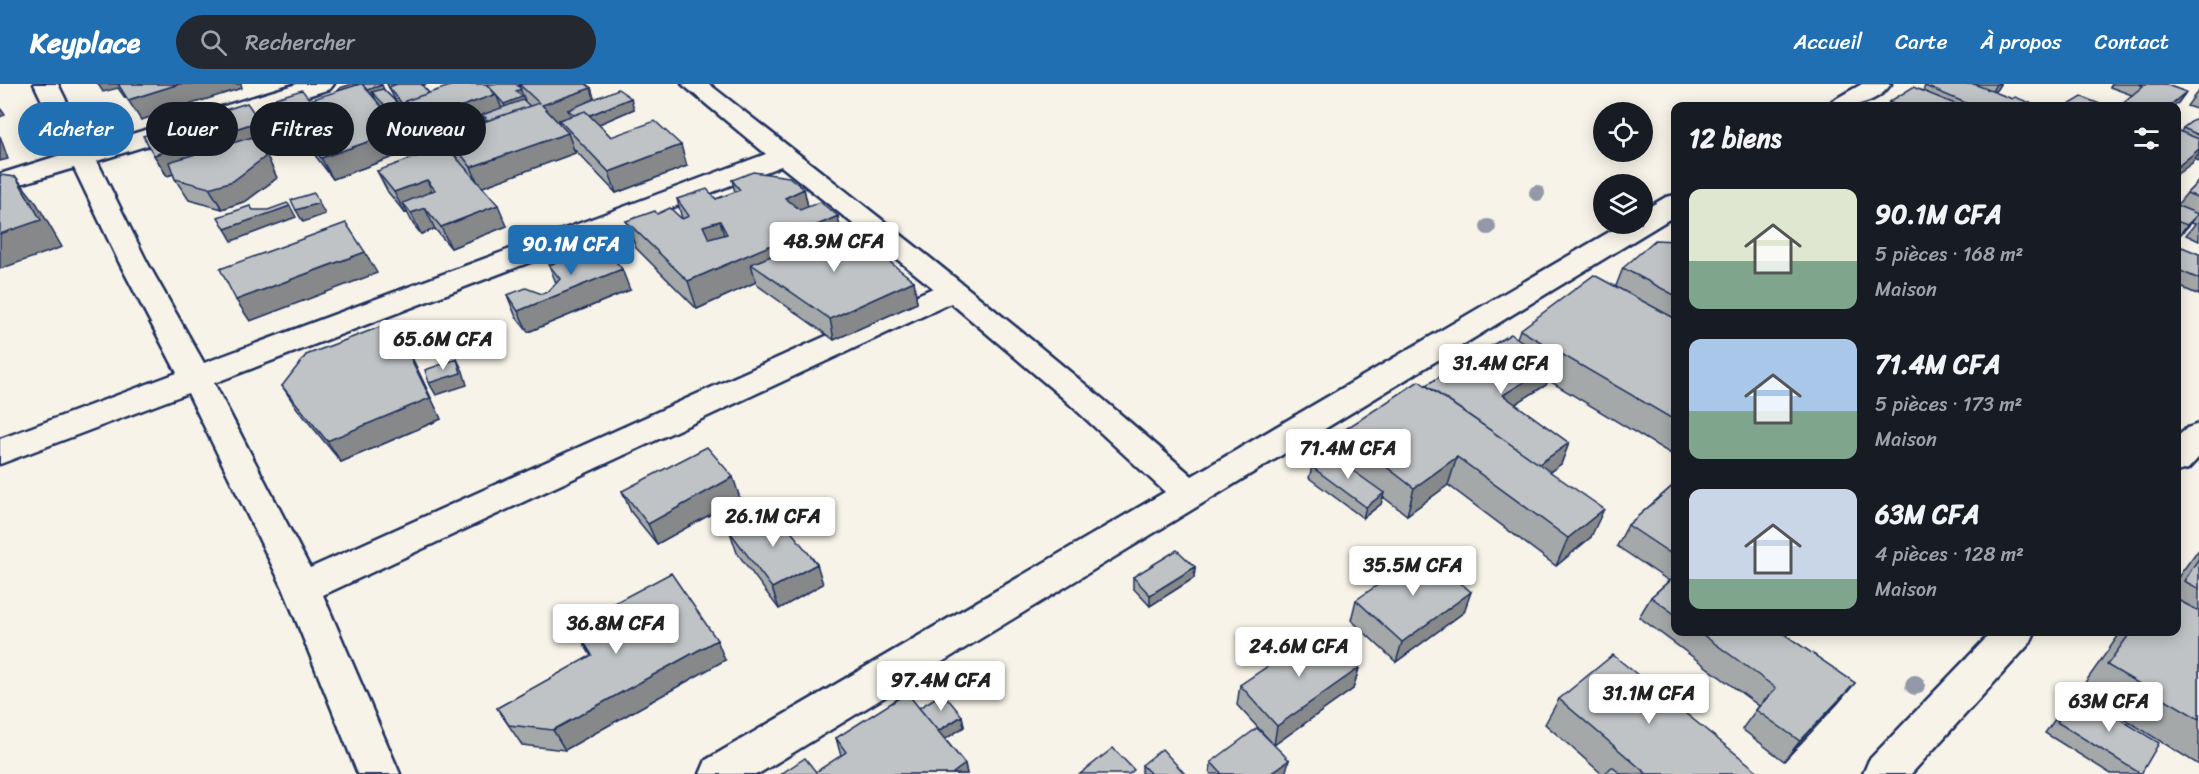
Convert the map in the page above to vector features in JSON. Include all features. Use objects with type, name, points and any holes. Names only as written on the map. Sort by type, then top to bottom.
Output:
[{"type":"street","points":[[46,84],[133,262],[196,378],[302,588],[379,774]]},
{"type":"street","points":[[0,182],[322,84]]},
{"type":"street","points":[[694,84],[954,290],[1074,390],[1191,495]]},
{"type":"street","points":[[1848,102],[1879,84]]},
{"type":"street","points":[[0,452],[783,156]]},
{"type":"street","points":[[1653,216],[1671,205]]},
{"type":"street","points":[[721,774],[871,682],[1191,495],[1624,234]]},
{"type":"street","points":[[302,588],[954,290]]},
{"type":"street","points":[[1884,774],[2012,636]]},
{"type":"building","points":[[118,84],[179,84],[128,100]]},
{"type":"building","points":[[360,84],[337,91],[340,88]]},
{"type":"building","points":[[362,84],[378,102],[366,102],[366,142],[354,147],[354,102],[279,102],[276,98],[302,90],[310,100]]},
{"type":"building","points":[[362,84],[381,84],[382,85],[367,90]]},
{"type":"building","points":[[397,84],[421,84],[429,93],[401,102],[389,87]]},
{"type":"building","points":[[456,84],[486,84],[496,94],[474,102],[405,101]]},
{"type":"building","points":[[486,84],[516,84],[521,89],[516,91],[522,97],[504,104]]},
{"type":"building","points":[[519,84],[586,84],[591,88],[542,105],[568,133],[471,167],[462,156],[486,156],[486,121],[539,103]]},
{"type":"building","points":[[1928,84],[1974,84],[2012,99],[2015,97],[2028,102],[1963,102],[1925,86]]},
{"type":"building","points":[[2139,84],[2164,84],[2186,92],[2174,102],[2124,102],[2143,86]]},
{"type":"building","points":[[1913,87],[1950,102],[1889,102]]},
{"type":"building","points":[[383,89],[396,102],[382,102],[372,92]]},
{"type":"building","points":[[618,89],[631,98],[590,115],[585,111],[575,115],[568,110]]},
{"type":"building","points":[[2082,97],[2095,102],[2074,102]]},
{"type":"building","points":[[523,100],[530,106],[486,121],[486,114]]},
{"type":"building","points":[[247,103],[250,107],[250,124],[238,128],[238,106]]},
{"type":"building","points":[[585,111],[611,137],[655,121],[681,145],[609,172],[559,120]]},
{"type":"building","points":[[2199,116],[2199,135],[2183,128]]},
{"type":"building","points":[[2181,132],[2199,139],[2199,149],[2181,164]]},
{"type":"building","points":[[250,138],[250,156],[265,157],[233,181],[209,188],[175,179],[169,162],[189,156],[238,156],[238,141]]},
{"type":"building","points":[[418,156],[455,156],[498,205],[441,227],[425,208],[411,213],[403,203],[435,190],[427,180],[394,192],[377,171]]},
{"type":"building","points":[[753,172],[789,177],[804,189],[785,198],[800,210],[820,202],[838,216],[688,281],[626,221],[655,211],[657,214],[670,208],[682,219],[689,216],[677,199],[707,189],[716,199],[740,190],[732,180]],"holes":[[[720,221],[727,234],[709,239],[703,226]]]},
{"type":"building","points":[[0,175],[16,177],[41,220],[0,234]]},
{"type":"building","points":[[2199,181],[2199,198],[2187,193]]},
{"type":"building","points":[[314,193],[319,203],[296,210],[291,200]]},
{"type":"building","points":[[287,203],[290,206],[225,229],[218,217],[250,206],[253,210],[268,210]]},
{"type":"building","points":[[2181,207],[2198,214],[2187,225],[2181,223]]},
{"type":"building","points":[[346,223],[365,252],[236,300],[220,269]]},
{"type":"building","points":[[845,227],[914,281],[830,319],[751,264]]},
{"type":"building","points":[[1655,240],[1671,241],[1671,293],[1623,268]]},
{"type":"building","points":[[602,244],[622,269],[518,311],[507,295],[526,288],[542,294],[549,291],[560,279],[549,265]]},
{"type":"building","points":[[2181,248],[2199,254],[2199,279],[2181,271]]},
{"type":"building","points":[[1594,275],[1671,316],[1671,418],[1520,330]]},
{"type":"building","points":[[393,322],[430,398],[327,441],[282,386],[306,355]]},
{"type":"building","points":[[1511,334],[1554,363],[1503,395],[1569,443],[1539,464],[1426,385]]},
{"type":"building","points":[[457,359],[461,373],[429,383],[425,370]]},
{"type":"building","points":[[1419,381],[1604,509],[1568,538],[1457,457],[1414,488],[1341,432]]},
{"type":"building","points":[[707,447],[733,477],[648,524],[622,491]]},
{"type":"building","points":[[1328,453],[1384,493],[1366,507],[1312,467]]},
{"type":"building","points":[[1671,487],[1671,554],[1628,525]]},
{"type":"building","points":[[773,509],[817,564],[772,588],[730,532]]},
{"type":"building","points":[[1177,550],[1195,567],[1150,595],[1133,577]]},
{"type":"building","points":[[1425,552],[1471,592],[1402,642],[1356,600]]},
{"type":"building","points":[[2199,558],[2199,589],[2184,581]]},
{"type":"building","points":[[671,573],[717,640],[553,730],[509,725],[497,708],[592,655],[573,625]]},
{"type":"building","points":[[1671,579],[1671,611],[1651,597]]},
{"type":"building","points":[[2181,602],[2199,611],[2199,719],[2107,665],[2128,636],[2181,636]]},
{"type":"building","points":[[1320,631],[1359,668],[1277,726],[1240,685]]},
{"type":"building","points":[[1704,636],[1787,636],[1855,683],[1800,741],[1756,710],[1776,688]]},
{"type":"building","points":[[1613,655],[1761,774],[1647,774],[1559,699]]},
{"type":"building","points":[[907,693],[965,764],[954,774],[781,774],[805,758],[816,772],[846,752],[836,738]]},
{"type":"building","points":[[943,693],[962,716],[938,731],[919,708]]},
{"type":"building","points":[[2077,693],[2159,743],[2141,774],[2057,722]]},
{"type":"building","points":[[1257,728],[1289,760],[1270,774],[1222,774],[1211,762]]},
{"type":"building","points":[[1113,748],[1134,770],[1129,774],[1080,774]]},
{"type":"building","points":[[1162,749],[1185,774],[1151,774],[1142,765]]},
{"type":"building","points":[[1612,767],[1621,774],[1604,774]]}]
